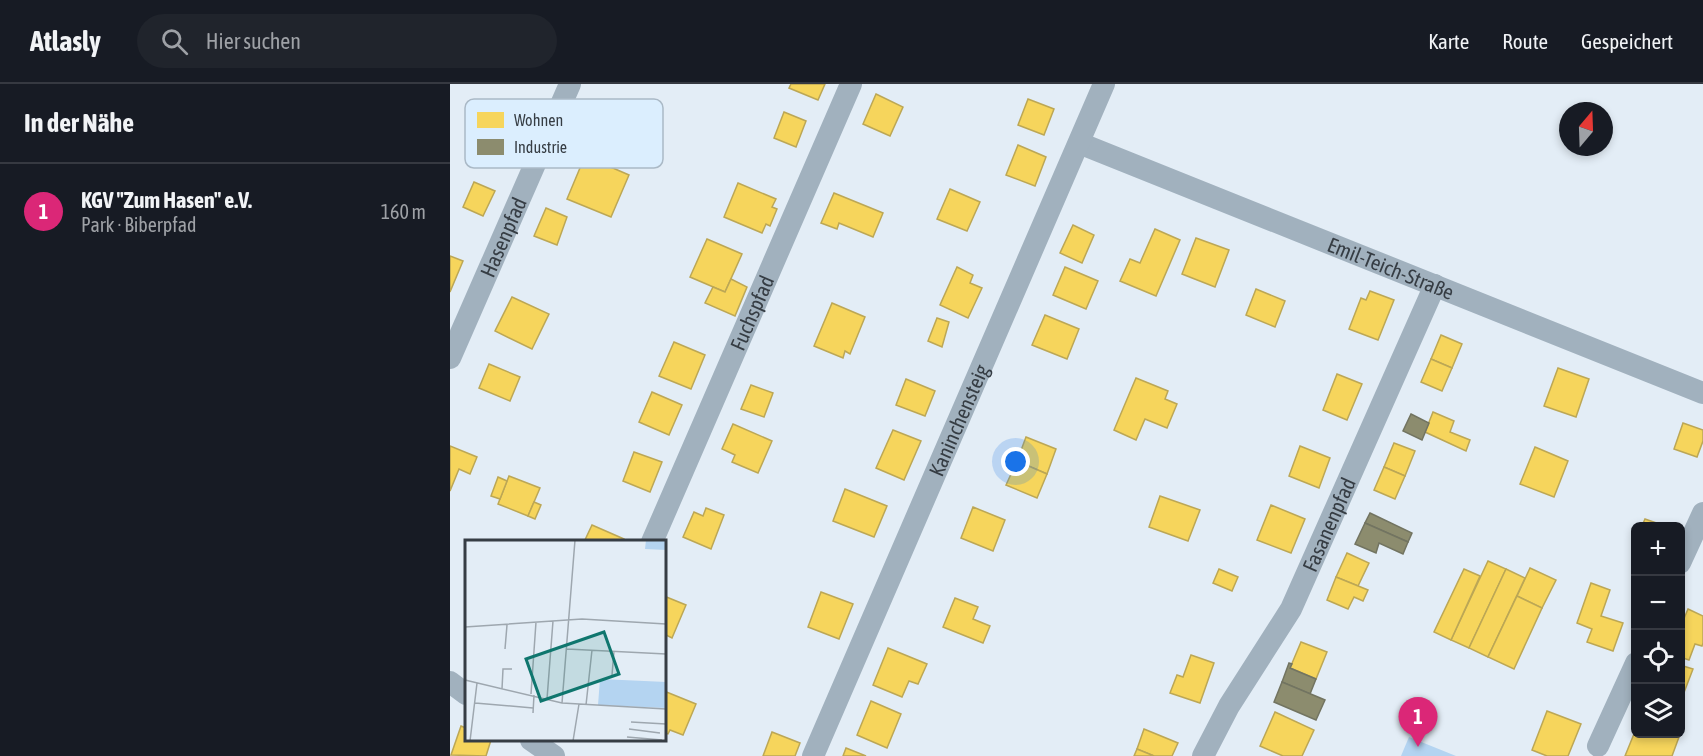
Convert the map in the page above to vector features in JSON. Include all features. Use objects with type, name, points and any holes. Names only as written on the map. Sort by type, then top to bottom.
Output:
[{"type":"street","name":"Hasenpfad","points":[[563,99],[570,84]]},
{"type":"street","name":"Fuchspfad","points":[[653,540],[851,84]]},
{"type":"street","name":"Kaninchensteig","points":[[813,756],[1104,84]]},
{"type":"street","name":"Emil-Teich-Straße","points":[[1079,143],[1703,393]]},
{"type":"street","name":"Hasenpfad","points":[[450,358],[533,168]]},
{"type":"street","name":"Fasanenpfad","points":[[1203,756],[1229,706],[1291,609],[1435,285]]},
{"type":"street","points":[[1685,552],[1703,513]]},
{"type":"street","points":[[1598,746],[1631,672]]},
{"type":"street","points":[[450,682],[465,693]]},
{"type":"street","points":[[533,741],[556,756],[564,741]]},
{"type":"shaded area","points":[[1409,737],[1456,756],[1401,756]]},
{"type":"building: Wohnen","points":[[791,84],[825,84],[818,100],[789,88]]},
{"type":"building: Wohnen","points":[[876,94],[903,107],[890,136],[863,124]]},
{"type":"building: Wohnen","points":[[1028,99],[1054,109],[1044,135],[1018,125]]},
{"type":"building: Wohnen","points":[[784,112],[806,121],[796,147],[774,138]]},
{"type":"building: Wohnen","points":[[1018,145],[1046,157],[1035,186],[1006,175]]},
{"type":"building: Wohnen","points":[[580,168],[613,168],[629,175],[611,217],[567,199]]},
{"type":"building: Wohnen","points":[[474,182],[495,191],[483,216],[463,207]]},
{"type":"building: Wohnen","points":[[738,183],[776,199],[772,207],[777,209],[770,226],[766,224],[762,233],[724,217]]},
{"type":"building: Wohnen","points":[[950,189],[980,202],[967,231],[937,219]]},
{"type":"building: Wohnen","points":[[834,193],[883,213],[873,237],[839,223],[837,229],[821,223]]},
{"type":"building: Wohnen","points":[[546,208],[567,217],[557,245],[534,236]]},
{"type":"building: Wohnen","points":[[1073,225],[1094,235],[1082,263],[1060,253]]},
{"type":"building: Wohnen","points":[[1155,229],[1180,240],[1156,296],[1120,281],[1130,259],[1140,263]]},
{"type":"building: Wohnen","points":[[1196,238],[1229,250],[1215,287],[1182,274]]},
{"type":"building: Wohnen","points":[[707,239],[742,254],[725,292],[690,277]]},
{"type":"building: Wohnen","points":[[450,256],[463,261],[450,292]]},
{"type":"building: Wohnen","points":[[957,267],[973,275],[970,283],[982,288],[968,318],[940,305]]},
{"type":"building: Wohnen","points":[[1065,267],[1098,281],[1086,309],[1053,295]]},
{"type":"building: Wohnen","points":[[731,279],[747,287],[735,316],[705,303],[713,287],[725,292]]},
{"type":"building: Wohnen","points":[[1256,289],[1285,301],[1275,327],[1246,315]]},
{"type":"building: Wohnen","points":[[1370,291],[1394,300],[1378,340],[1349,329],[1361,298],[1366,300]]},
{"type":"building: Wohnen","points":[[512,297],[549,314],[532,349],[495,331]]},
{"type":"building: Wohnen","points":[[832,303],[865,317],[850,354],[845,351],[843,358],[814,346]]},
{"type":"building: Wohnen","points":[[1045,315],[1079,329],[1067,359],[1032,345]]},
{"type":"building: Wohnen","points":[[937,318],[949,322],[942,347],[928,341]]},
{"type":"building: Wohnen","points":[[1441,335],[1462,344],[1452,368],[1431,359]]},
{"type":"building: Wohnen","points":[[674,342],[705,355],[691,389],[659,376]]},
{"type":"building: Wohnen","points":[[1431,359],[1452,368],[1442,391],[1421,382]]},
{"type":"building: Wohnen","points":[[489,364],[520,377],[510,401],[479,388]]},
{"type":"building: Wohnen","points":[[1558,368],[1589,379],[1576,417],[1544,406]]},
{"type":"building: Wohnen","points":[[1337,374],[1362,384],[1347,420],[1323,410]]},
{"type":"building: Wohnen","points":[[1136,378],[1168,391],[1165,399],[1177,404],[1167,428],[1145,419],[1136,440],[1114,430]]},
{"type":"building: Wohnen","points":[[906,379],[935,391],[925,416],[896,405]]},
{"type":"building: Wohnen","points":[[751,385],[773,393],[764,417],[741,409]]},
{"type":"building: Wohnen","points":[[652,392],[682,405],[669,435],[639,422]]},
{"type":"building: Wohnen","points":[[1433,412],[1454,421],[1450,432],[1470,440],[1466,451],[1425,432]]},
{"type":"building: Wohnen","points":[[1683,423],[1703,430],[1703,441],[1697,457],[1674,449]]},
{"type":"building: Wohnen","points":[[733,424],[772,441],[758,473],[732,462],[735,455],[722,449]]},
{"type":"building: Wohnen","points":[[893,430],[921,441],[904,480],[876,468]]},
{"type":"building: Wohnen","points":[[1026,437],[1056,449],[1047,474],[1017,461]]},
{"type":"building: Wohnen","points":[[1394,443],[1415,451],[1405,476],[1384,467]]},
{"type":"building: Wohnen","points":[[450,446],[477,457],[470,474],[459,469],[450,491]]},
{"type":"building: Wohnen","points":[[1300,446],[1330,458],[1319,488],[1289,476]]},
{"type":"building: Wohnen","points":[[1535,447],[1568,461],[1554,497],[1520,484]]},
{"type":"building: Wohnen","points":[[634,452],[662,462],[650,492],[623,481]]},
{"type":"building: Wohnen","points":[[1017,461],[1047,474],[1037,498],[1006,485]]},
{"type":"building: Wohnen","points":[[1384,467],[1405,476],[1395,499],[1374,490]]},
{"type":"building: Wohnen","points":[[509,476],[540,488],[528,516],[498,504]]},
{"type":"building: Wohnen","points":[[498,477],[507,481],[500,499],[491,496]]},
{"type":"building: Wohnen","points":[[845,489],[887,506],[874,537],[833,521]]},
{"type":"building: Wohnen","points":[[1160,496],[1200,510],[1188,541],[1149,527]]},
{"type":"building: Wohnen","points":[[534,502],[541,505],[535,519],[528,516]]},
{"type":"building: Wohnen","points":[[1271,505],[1305,519],[1291,553],[1257,540]]},
{"type":"building: Wohnen","points":[[973,507],[1005,520],[993,551],[961,538]]},
{"type":"building: Wohnen","points":[[706,508],[724,515],[711,549],[683,537],[694,512],[703,516]]},
{"type":"building: Wohnen","points":[[592,525],[624,539],[624,540],[585,540]]},
{"type":"building: Wohnen","points":[[1347,553],[1369,563],[1358,586],[1336,577]]},
{"type":"building: Wohnen","points":[[1488,561],[1506,569],[1469,648],[1451,640]]},
{"type":"building: Wohnen","points":[[1530,568],[1556,580],[1542,608],[1517,596]]},
{"type":"building: Wohnen","points":[[1219,569],[1238,577],[1232,591],[1213,583]]},
{"type":"building: Wohnen","points":[[1464,569],[1480,576],[1451,640],[1434,632]]},
{"type":"building: Wohnen","points":[[1506,569],[1525,578],[1488,657],[1469,648]]},
{"type":"building: Wohnen","points":[[1336,577],[1368,590],[1363,601],[1354,597],[1348,609],[1327,600]]},
{"type":"building: Wohnen","points":[[1591,583],[1610,590],[1601,616],[1623,623],[1613,651],[1587,642],[1592,629],[1577,623]]},
{"type":"building: Wohnen","points":[[821,592],[853,604],[839,639],[808,627]]},
{"type":"building: Wohnen","points":[[1517,596],[1542,608],[1514,669],[1488,657]]},
{"type":"building: Wohnen","points":[[666,597],[686,605],[672,638],[666,635]]},
{"type":"building: Wohnen","points":[[955,598],[978,607],[973,619],[990,626],[983,643],[943,627]]},
{"type":"building: Wohnen","points":[[1688,609],[1703,616],[1703,643],[1702,646],[1695,644],[1689,660],[1685,659],[1685,616]]},
{"type":"building: Wohnen","points":[[1301,642],[1327,652],[1316,679],[1290,668]]},
{"type":"building: Wohnen","points":[[888,648],[927,664],[918,684],[909,681],[902,697],[873,685]]},
{"type":"building: Wohnen","points":[[1191,655],[1214,663],[1200,703],[1170,693],[1177,675],[1183,677]]},
{"type":"building: Wohnen","points":[[1685,667],[1693,669],[1685,690]]},
{"type":"building: Wohnen","points":[[666,692],[696,704],[683,735],[670,730],[666,734]]},
{"type":"building: Wohnen","points":[[871,701],[901,714],[887,748],[857,735]]},
{"type":"building: Wohnen","points":[[1547,711],[1581,724],[1568,756],[1547,756],[1532,750]]},
{"type":"building: Wohnen","points":[[1275,712],[1314,730],[1302,756],[1283,756],[1260,746]]},
{"type":"building: Wohnen","points":[[461,726],[465,728],[465,741],[491,741],[486,756],[451,755]]},
{"type":"building: Wohnen","points":[[1144,729],[1178,743],[1172,756],[1154,756],[1137,749]]},
{"type":"building: Wohnen","points":[[772,732],[800,743],[795,756],[763,756]]},
{"type":"building: Wohnen","points":[[1632,738],[1679,738],[1672,756],[1625,756]]},
{"type":"building: Wohnen","points":[[846,748],[866,756],[843,756]]},
{"type":"building: Wohnen","points":[[1137,749],[1154,756],[1134,756]]},
{"type":"building: Industrie","points":[[1411,414],[1429,423],[1422,440],[1403,431]]},
{"type":"building: Industrie","points":[[1370,513],[1412,533],[1408,542],[1365,523]]},
{"type":"building: Industrie","points":[[1365,523],[1408,542],[1403,554],[1379,543],[1376,553],[1355,544]]},
{"type":"building: Industrie","points":[[1289,663],[1292,664],[1290,668],[1316,679],[1310,694],[1282,682]]},
{"type":"building: Industrie","points":[[1282,682],[1325,700],[1316,720],[1274,702]]},
{"type":"place","name":"KGV \"Zum Hasen\" e.V.","points":[[1418,747]]}]
